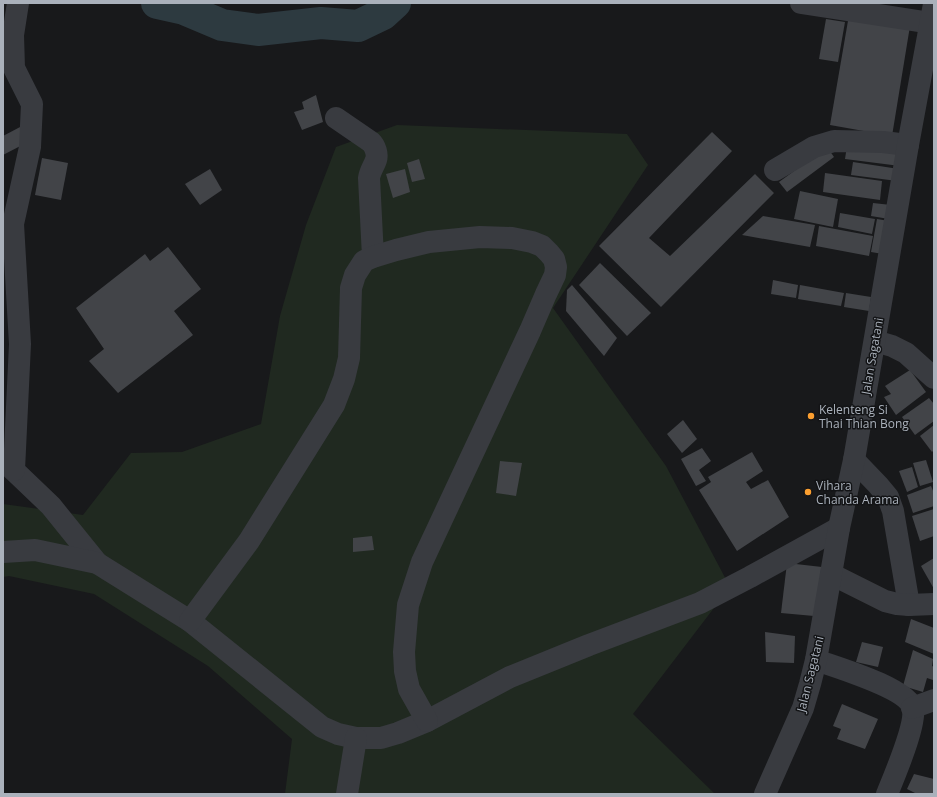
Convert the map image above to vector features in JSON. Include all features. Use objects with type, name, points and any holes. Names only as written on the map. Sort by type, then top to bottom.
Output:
[{"type":"street","points":[[18,3],[13,35],[14,68],[32,104],[30,147],[13,224],[20,344],[8,465],[51,506],[97,563],[190,621],[322,727],[338,734],[356,738],[381,738],[398,733],[427,721],[510,677],[700,603],[839,528]]},
{"type":"street","points":[[801,3],[932,14]]},
{"type":"street","name":"Jalan Sagatani","points":[[765,794],[803,708],[816,660],[839,528],[854,460],[932,14]]},
{"type":"street","points":[[336,118],[371,142],[375,148],[376,159],[369,178],[374,257]]},
{"type":"street","points":[[775,170],[814,147],[834,140],[883,142],[908,145]]},
{"type":"street","points":[[190,621],[249,541],[334,405],[344,379],[349,358],[351,288],[355,275],[364,261],[396,250],[429,242],[480,237],[512,238],[532,242],[542,246],[554,259],[556,267],[555,275],[422,562],[408,606],[404,652],[405,671],[409,690],[427,721]]},
{"type":"street","points":[[875,341],[892,346],[906,353],[934,378]]},
{"type":"street","points":[[854,460],[888,497],[893,511],[909,605]]},
{"type":"street","points":[[3,552],[35,550],[97,563]]},
{"type":"street","points":[[831,574],[885,601],[909,605],[934,604]]},
{"type":"street","points":[[816,660],[872,680],[897,692],[907,699],[912,708],[912,721],[887,794]]},
{"type":"street","points":[[912,708],[934,700]]},
{"type":"street","points":[[347,794],[356,738]]},
{"type":"shaded area","points":[[397,125],[627,134],[648,165],[553,308],[666,466],[730,587],[633,714],[715,794],[285,794],[292,739],[208,666],[94,594],[9,576],[3,577],[3,504],[83,515],[131,453],[182,452],[261,424],[280,316],[306,225],[336,147]]},
{"type":"building","points":[[849,15],[910,26],[892,136],[830,125]]},
{"type":"building","points":[[826,19],[845,22],[838,62],[819,59]]},
{"type":"building","points":[[316,95],[323,122],[302,130],[294,112],[304,109],[302,102]]},
{"type":"building","points":[[22,126],[30,141],[3,155],[3,136]]},
{"type":"building","points":[[712,132],[732,151],[649,238],[670,256],[755,174],[774,193],[661,307],[599,246]]},
{"type":"building","points":[[847,146],[901,152],[900,166],[845,159]]},
{"type":"building","points":[[827,147],[834,157],[787,192],[779,182]]},
{"type":"building","points":[[42,158],[68,163],[61,200],[35,195]]},
{"type":"building","points":[[419,159],[425,179],[412,182],[407,163]]},
{"type":"building","points":[[853,162],[899,169],[897,181],[851,175]]},
{"type":"building","points":[[210,169],[222,190],[200,205],[185,184]]},
{"type":"building","points":[[405,169],[410,192],[393,198],[386,174]]},
{"type":"building","points":[[825,173],[882,181],[880,200],[823,192]]},
{"type":"building","points":[[800,191],[838,199],[833,227],[794,219]]},
{"type":"building","points":[[873,203],[891,205],[889,219],[871,216]]},
{"type":"building","points":[[840,213],[875,219],[872,234],[838,227]]},
{"type":"building","points":[[763,216],[815,225],[810,247],[742,235]]},
{"type":"building","points":[[877,219],[889,221],[883,254],[871,252]]},
{"type":"building","points":[[819,226],[873,236],[869,256],[816,246]]},
{"type":"building","points":[[168,247],[201,289],[174,311],[193,335],[118,393],[89,361],[104,349],[76,308],[145,254],[150,261]]},
{"type":"building","points":[[600,263],[651,313],[627,336],[579,285]]},
{"type":"building","points":[[773,280],[798,285],[796,298],[771,294]]},
{"type":"building","points":[[572,285],[617,338],[604,356],[566,311],[567,290]]},
{"type":"building","points":[[800,285],[844,293],[841,306],[798,299]]},
{"type":"building","points":[[846,293],[871,297],[869,311],[844,307]]},
{"type":"building","points":[[910,370],[926,392],[896,415],[884,397],[891,394],[885,386]]},
{"type":"building","points":[[929,398],[934,404],[934,421],[915,435],[902,417]]},
{"type":"building","points":[[683,420],[697,439],[682,453],[667,434]]},
{"type":"building","points":[[934,425],[934,450],[932,452],[920,436]]},
{"type":"building","points":[[702,448],[711,461],[699,470],[706,481],[696,486],[681,459]]},
{"type":"building","points":[[752,452],[763,471],[746,482],[751,489],[768,480],[789,517],[737,551],[699,490],[711,482],[708,477]]},
{"type":"building","points":[[926,460],[933,482],[920,486],[913,463]]},
{"type":"building","points":[[500,461],[522,463],[516,496],[496,493]]},
{"type":"building","points":[[912,467],[918,487],[907,492],[899,471]]},
{"type":"building","points":[[931,486],[934,493],[934,506],[913,513],[907,495]]},
{"type":"building","points":[[934,509],[934,536],[920,541],[912,516]]},
{"type":"building","points":[[372,536],[374,550],[353,552],[353,538]]},
{"type":"building","points":[[934,558],[934,589],[921,566]]},
{"type":"building","points":[[787,563],[822,567],[814,616],[781,613]]},
{"type":"building","points":[[911,619],[934,628],[934,654],[905,642]]},
{"type":"building","points":[[765,632],[795,636],[794,663],[766,662]]},
{"type":"building","points":[[862,642],[883,647],[878,667],[856,662]]},
{"type":"building","points":[[913,650],[933,659],[933,680],[927,678],[923,692],[903,686]]},
{"type":"building","points":[[842,704],[878,719],[865,749],[837,739],[841,729],[833,726]]},
{"type":"building","points":[[914,774],[934,779],[934,794],[917,794],[907,789]]},
{"type":"waterway","points":[[157,3],[184,9],[222,25],[258,30],[321,23],[358,26],[383,14],[395,3]]},
{"type":"place","name":"Kelenteng Si Thai Thian Bong","points":[[811,416]]},
{"type":"place","name":"Vihara Chanda Arama","points":[[808,492]]}]
